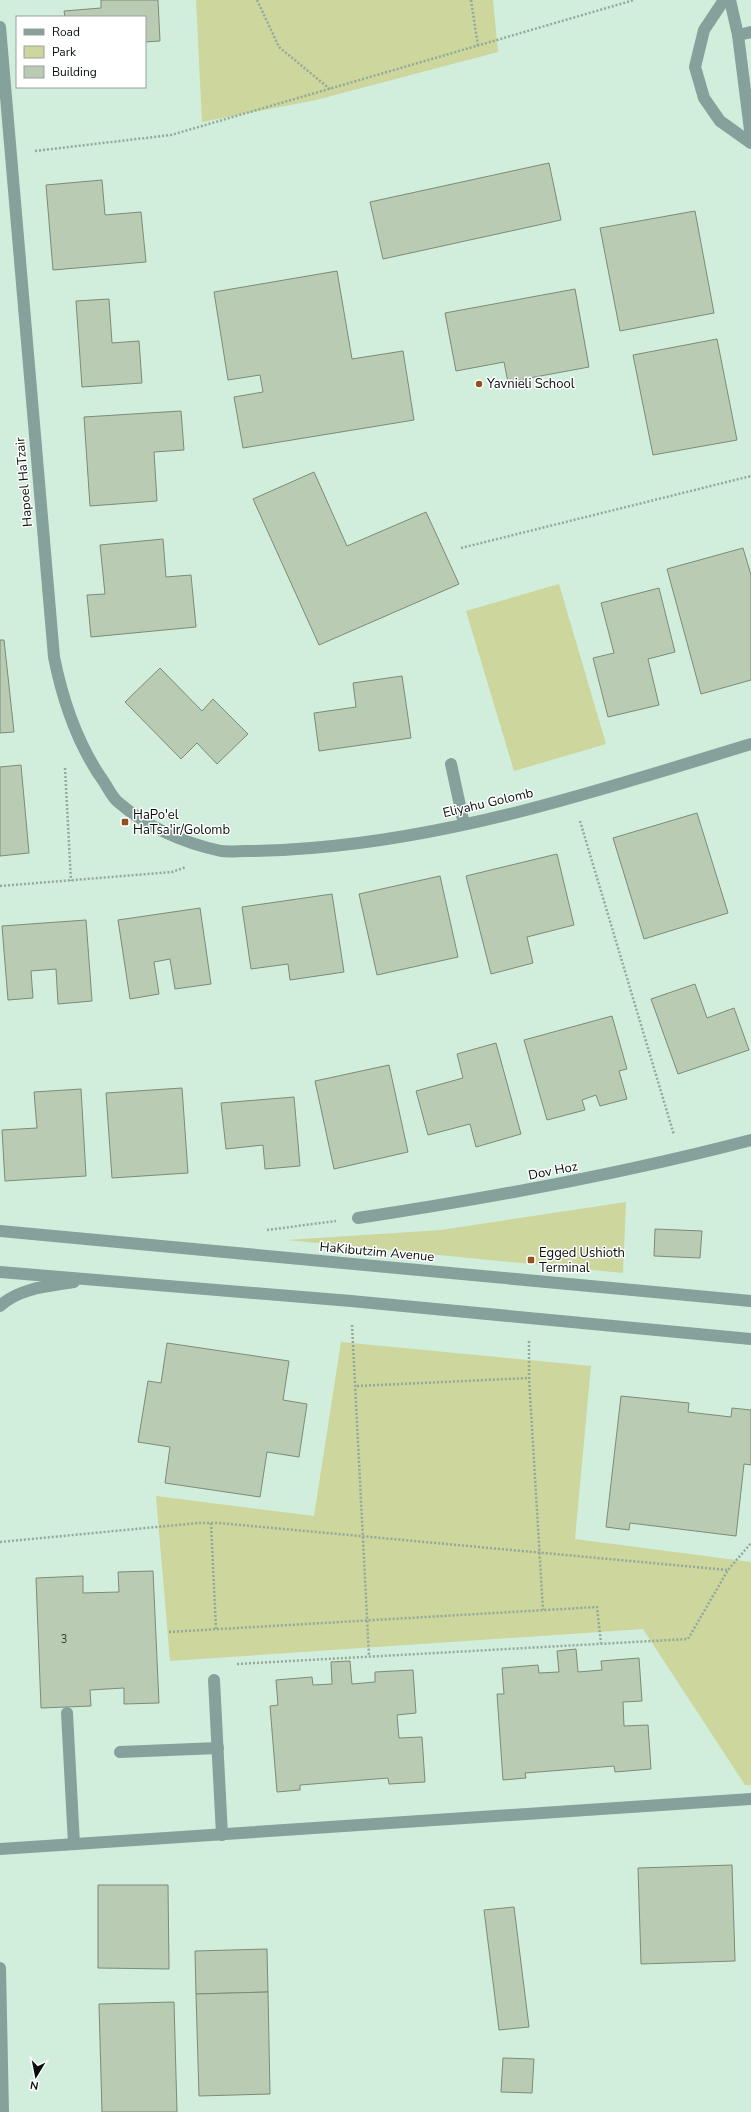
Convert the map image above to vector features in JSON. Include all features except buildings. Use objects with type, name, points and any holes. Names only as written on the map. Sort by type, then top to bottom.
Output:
[{"type":"street","points":[[724,0],[704,30],[695,67],[704,98],[720,121],[751,143]]},
{"type":"street","points":[[730,0],[738,35],[751,138]]},
{"type":"street","name":"Hapoel HaTzair","points":[[0,27],[5,155],[54,657],[62,695],[75,730],[94,768],[117,800],[150,825],[186,841],[223,851]]},
{"type":"street","points":[[738,35],[751,32]]},
{"type":"street","name":"Eliyahu Golomb","points":[[223,851],[279,851],[333,847],[392,838],[464,824],[573,798],[751,744]]},
{"type":"street","points":[[451,764],[464,824]]},
{"type":"street","name":"Dov Hoz","points":[[358,1218],[557,1186],[681,1158],[751,1140]]},
{"type":"street","name":"HaKibutzim Avenue","points":[[0,1231],[751,1301]]},
{"type":"street","points":[[0,1272],[95,1278],[351,1301],[751,1340]]},
{"type":"street","points":[[0,1306],[16,1295],[22,1293],[54,1285],[95,1278]]},
{"type":"street","points":[[214,1680],[222,1834]]},
{"type":"street","points":[[67,1713],[74,1844]]},
{"type":"street","points":[[120,1752],[218,1748]]},
{"type":"street","points":[[0,1849],[751,1799]]},
{"type":"street","points":[[0,1968],[3,2112]]},
{"type":"path","points":[[257,0],[279,47],[331,90]]},
{"type":"path","points":[[470,0],[478,46]]},
{"type":"path","points":[[5,155],[172,135],[331,90],[634,0]]},
{"type":"path","points":[[461,548],[751,476]]},
{"type":"path","points":[[65,765],[71,881]]},
{"type":"path","points":[[573,798],[681,1158]]},
{"type":"path","points":[[0,886],[172,872],[187,866]]},
{"type":"path","points":[[351,1301],[357,1386],[369,1656]]},
{"type":"path","points":[[530,1318],[529,1378],[543,1610]]},
{"type":"path","points":[[357,1386],[529,1378]]},
{"type":"path","points":[[0,1542],[211,1523],[728,1570]]},
{"type":"path","points":[[211,1523],[216,1629]]},
{"type":"path","points":[[237,1664],[688,1639],[728,1570],[751,1543]]},
{"type":"path","points":[[169,1632],[597,1607],[601,1643]]},
{"type":"green space","points":[[196,0],[493,0],[498,52],[316,100],[202,122]]},
{"type":"green space","points":[[559,584],[606,744],[514,771],[466,611]]},
{"type":"green space","points":[[626,1202],[623,1273],[287,1240],[441,1230]]},
{"type":"green space","points":[[341,1342],[591,1366],[575,1539],[751,1562],[751,1785],[745,1785],[643,1629],[170,1661],[156,1496],[314,1516]]},
{"type":"place","name":"Yavnieli School","points":[[479,384]]},
{"type":"place","name":"HaPo'el HaTsa'ir/Golomb","points":[[125,822]]},
{"type":"place","name":"Egged Ushioth Terminal","points":[[531,1260]]}]
